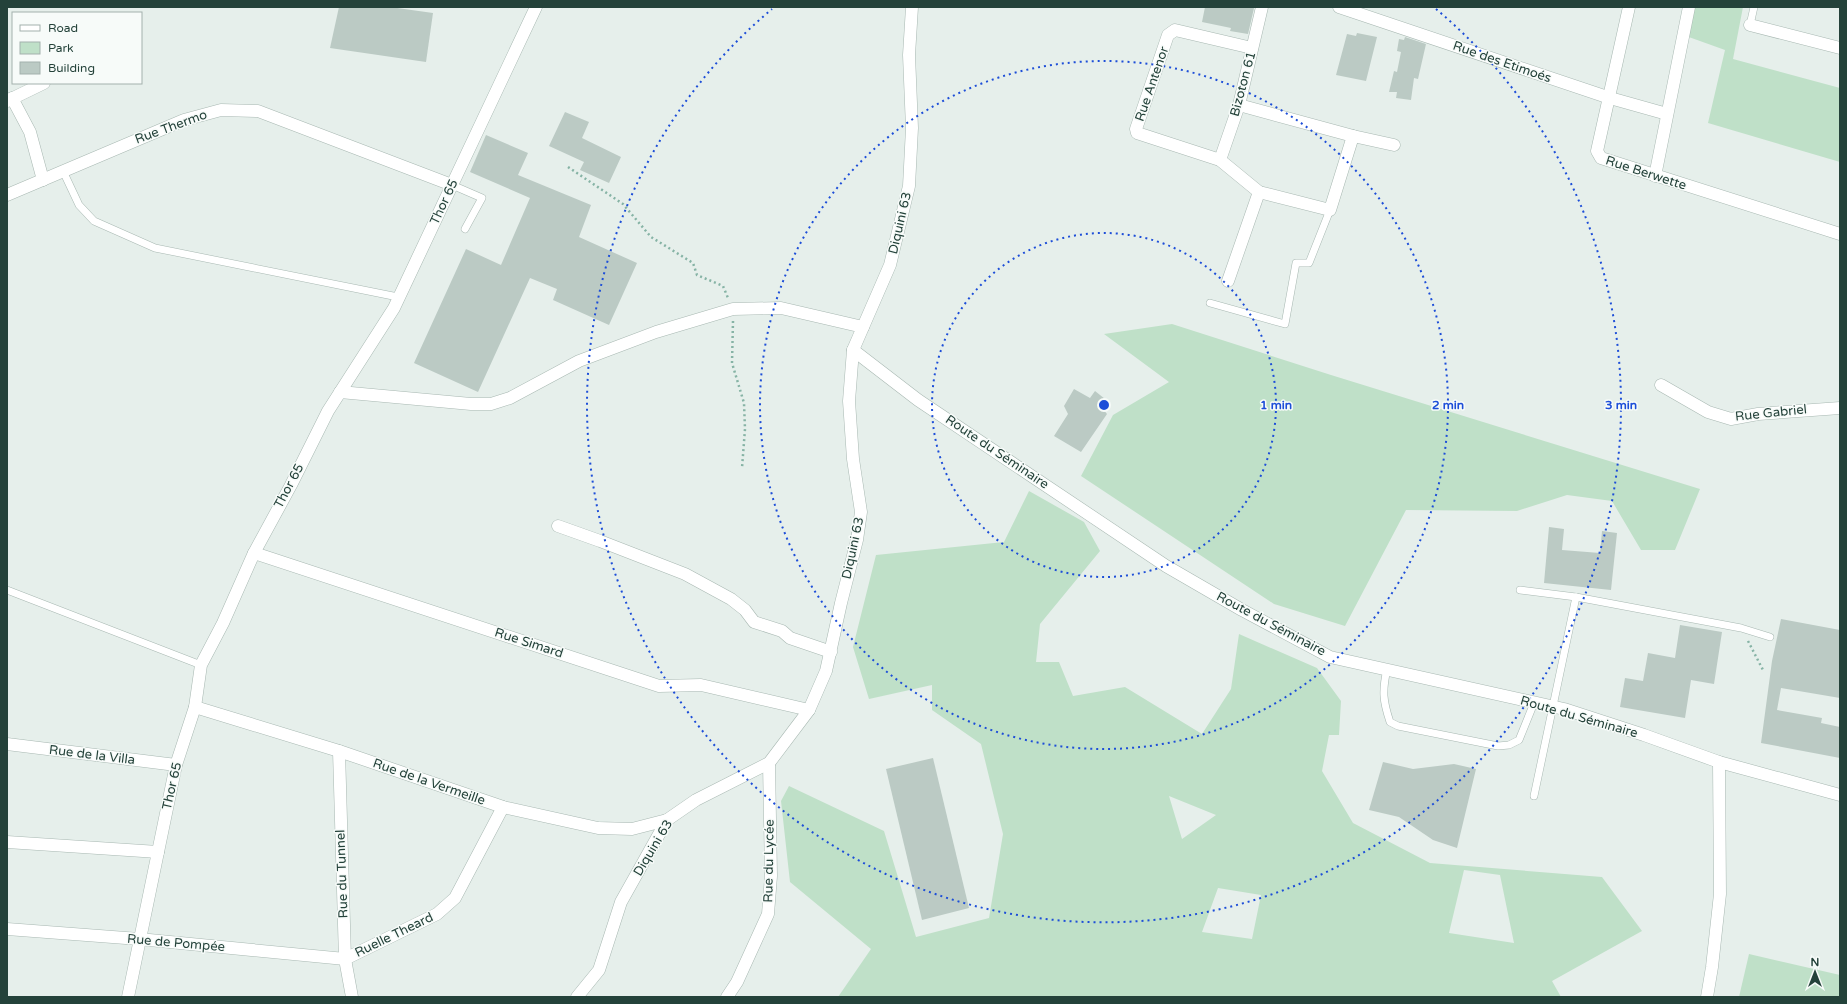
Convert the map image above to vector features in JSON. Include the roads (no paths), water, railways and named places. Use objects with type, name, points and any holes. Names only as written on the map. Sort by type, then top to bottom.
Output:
[{"type":"street","name":"Thor 65","points":[[128,997],[176,765],[195,707],[201,665],[223,623],[254,553],[328,411],[394,308],[536,7]]},
{"type":"street","name":"Diquini 63","points":[[577,997],[599,970],[621,902],[667,820],[696,800],[769,763],[809,710],[820,688],[831,652],[841,603],[857,540],[861,512],[853,459],[849,401],[853,350],[890,265],[909,186],[912,128],[909,55],[912,7]]},
{"type":"street","name":"Bizoton 61","points":[[1220,160],[1239,105],[1262,7]]},
{"type":"street","name":"Rue des Etimoés","points":[[1339,7],[1610,98],[1667,114]]},
{"type":"street","name":"Rue Berwette","points":[[1629,7],[1597,151],[1600,158],[1840,234]]},
{"type":"street","points":[[1655,176],[1689,7]]},
{"type":"street","points":[[1750,25],[1840,48]]},
{"type":"street","name":"Rue Antenor","points":[[1220,160],[1141,136],[1137,133],[1136,129],[1168,35],[1172,31],[1175,30],[1252,48]]},
{"type":"street","points":[[42,84],[9,99],[30,132],[43,180]]},
{"type":"street","points":[[1239,105],[1353,136],[1394,145]]},
{"type":"street","name":"Rue Thermo","points":[[7,195],[184,120],[221,110],[258,111],[452,185]]},
{"type":"street","points":[[1220,160],[1259,192],[1330,210],[1353,136]]},
{"type":"street","points":[[1228,281],[1259,192]]},
{"type":"street","points":[[340,392],[471,404],[491,404],[510,398],[579,361],[656,332],[733,309],[781,308],[863,327]]},
{"type":"street","name":"Route du Séminaire","points":[[853,350],[918,400],[1166,566],[1242,610],[1330,656],[1534,702],[1644,735],[1719,762],[1840,795]]},
{"type":"street","name":"Rue Gabriel","points":[[1661,386],[1708,412],[1731,419],[1766,414],[1840,408]]},
{"type":"street","points":[[558,526],[600,540],[684,574],[731,599],[745,610],[754,622],[782,631],[790,638],[831,652]]},
{"type":"street","name":"Rue Simard","points":[[254,553],[659,686],[701,685],[809,710]]},
{"type":"street","name":"Rue de la Vermeille","points":[[195,707],[339,751],[503,807],[598,828],[632,829],[667,820]]},
{"type":"street","name":"Rue de la Villa","points":[[7,744],[176,765]]},
{"type":"street","name":"Rue du Tunnel","points":[[339,751],[345,959],[352,997]]},
{"type":"street","points":[[1707,997],[1712,967],[1720,894],[1719,762]]},
{"type":"street","name":"Rue du Lycée","points":[[727,997],[737,982],[768,914],[771,876],[769,763]]},
{"type":"street","name":"Ruelle Theard","points":[[345,959],[437,914],[456,898],[503,807]]},
{"type":"street","points":[[7,842],[158,852]]},
{"type":"street","name":"Rue de Pompée","points":[[7,929],[139,939],[345,959]]},
{"type":"lane","points":[[1750,25],[1754,7]]},
{"type":"lane","points":[[63,171],[79,205],[94,221],[155,248],[398,297]]},
{"type":"lane","points":[[452,185],[482,198],[466,229]]},
{"type":"lane","points":[[1210,303],[1285,324],[1296,263],[1309,263],[1330,210]]},
{"type":"lane","points":[[7,590],[201,665]]},
{"type":"lane","points":[[1520,590],[1576,597],[1741,628],[1770,637]]},
{"type":"lane","points":[[1534,796],[1576,597]]},
{"type":"lane","points":[[1387,669],[1383,688],[1384,702],[1390,722],[1398,726],[1498,746],[1509,745],[1518,740],[1534,702]]}]
